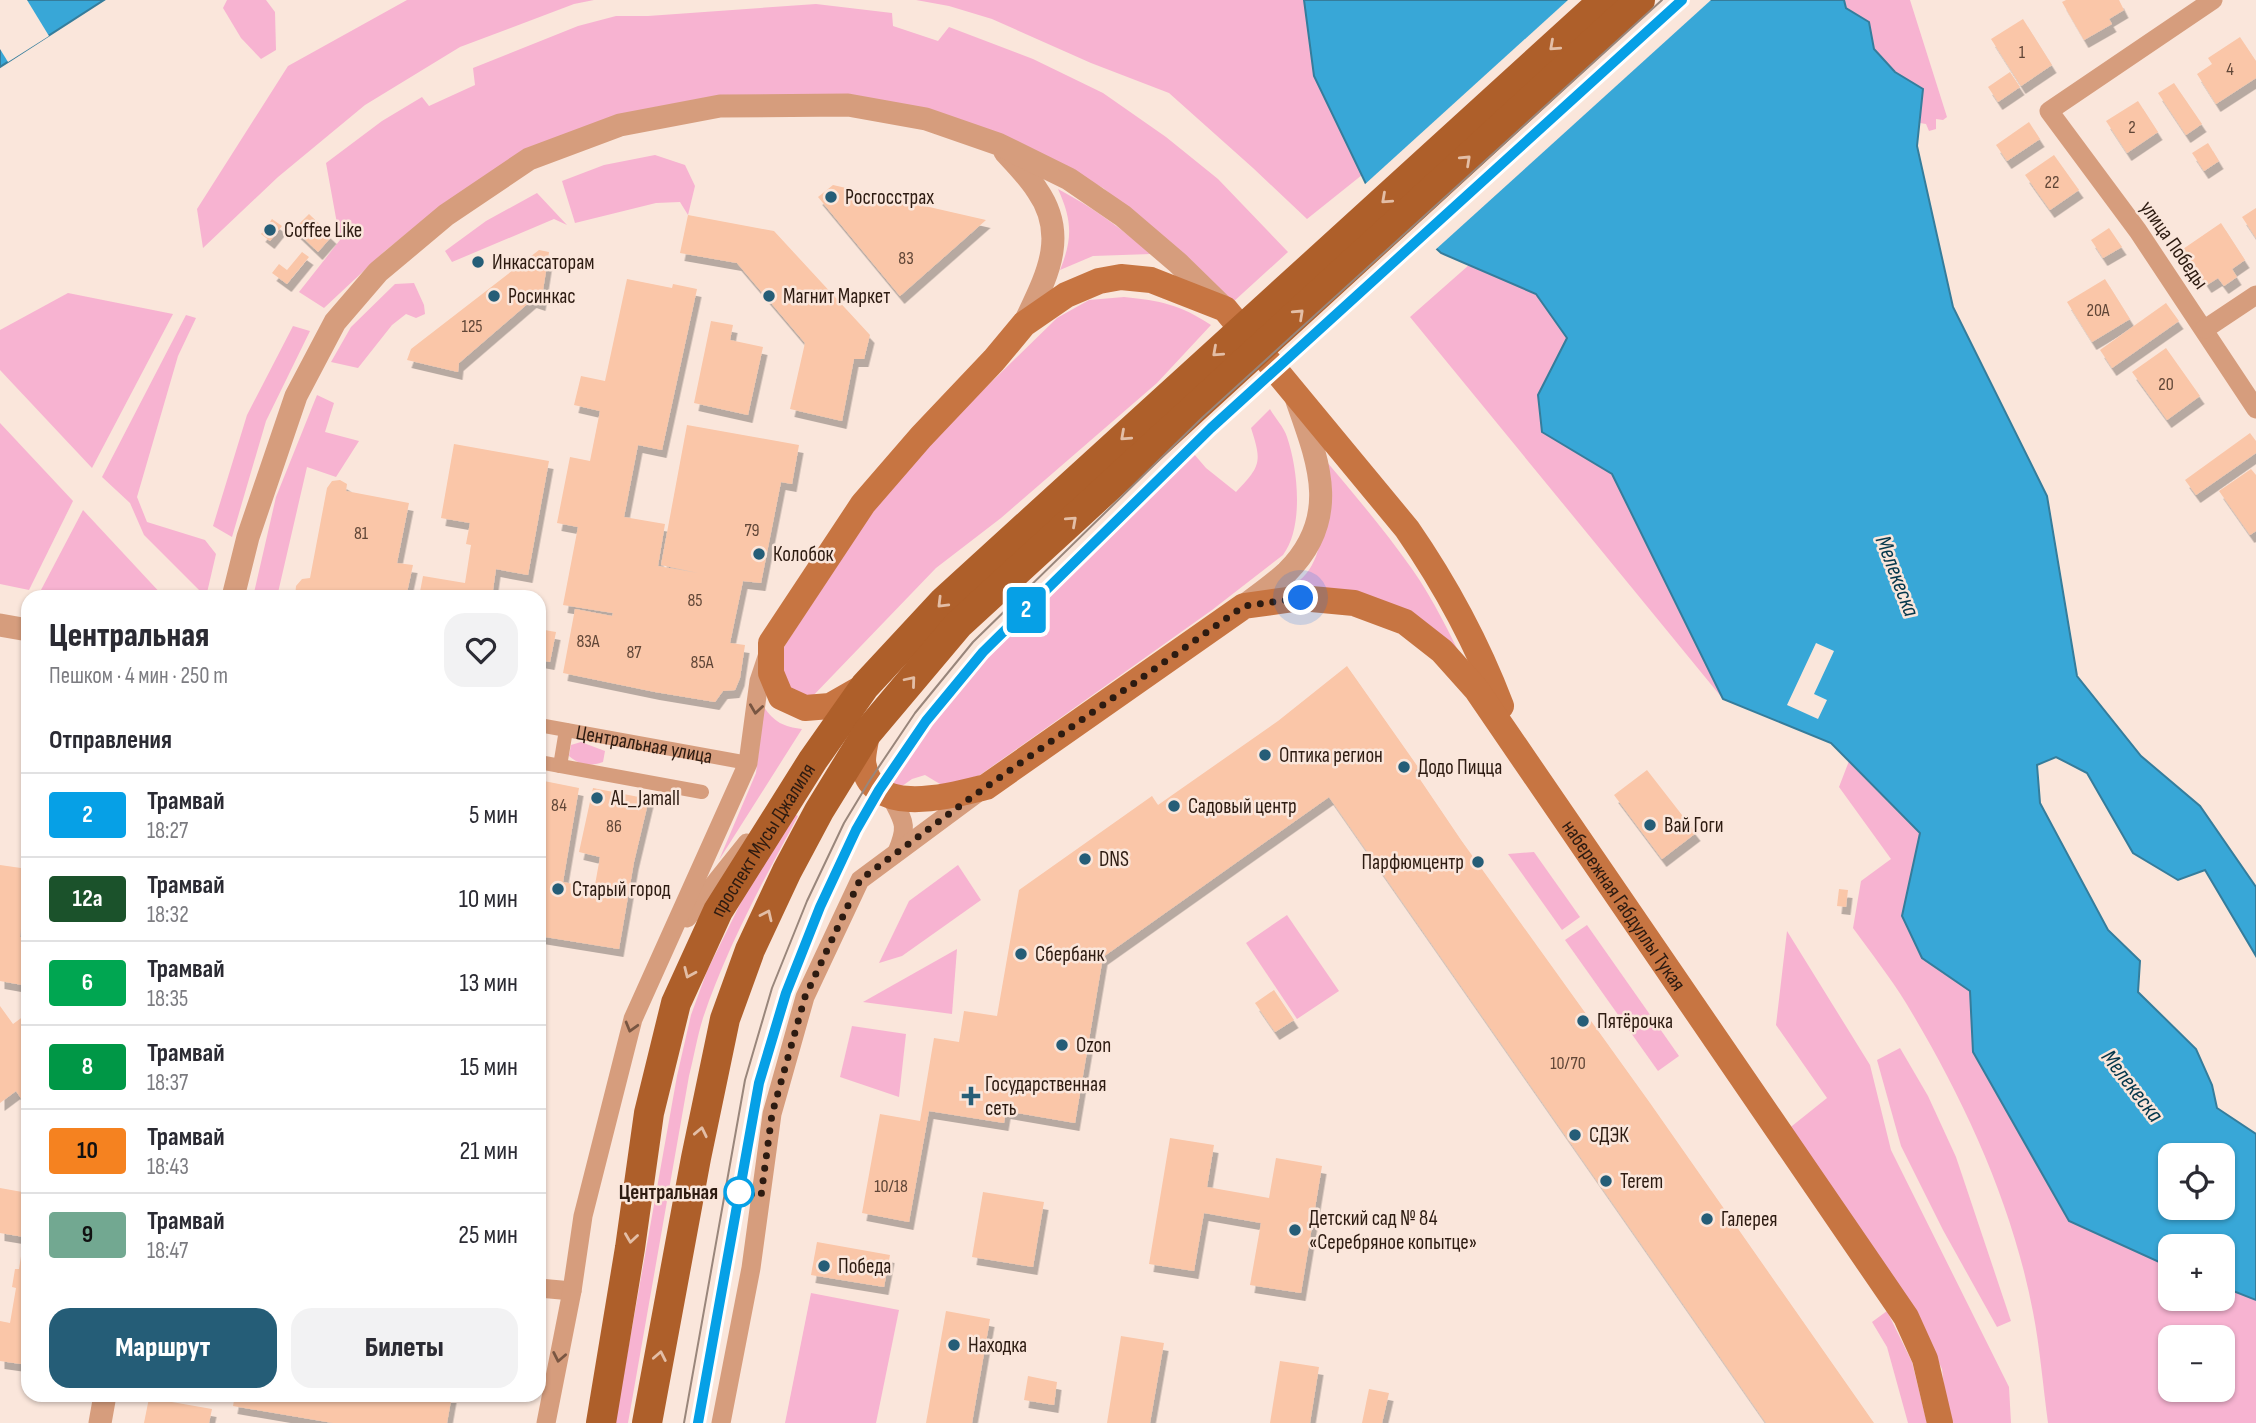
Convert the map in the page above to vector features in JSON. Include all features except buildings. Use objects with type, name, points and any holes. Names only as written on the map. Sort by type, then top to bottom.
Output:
[{"type":"main road","points":[[1185,400],[1604,0]]},
{"type":"main road","points":[[1185,400],[1640,0]]},
{"type":"main road","points":[[865,685],[830,706],[805,708],[781,697],[771,673],[771,643],[863,505],[921,436],[994,360],[1024,324],[1079,288],[1099,281],[1121,277],[1151,280],[1225,309],[1407,529],[1430,562],[1462,619],[1497,695],[1519,754]]},
{"type":"main road","name":"проспект Мусы Джалиля","points":[[601,1423],[649,1113],[676,1003],[718,911],[813,760],[865,685],[944,601],[1185,400]]},
{"type":"main road","name":"проспект Мусы Джалиля","points":[[647,1423],[696,1158],[725,1019],[750,950],[818,811],[867,733],[958,625],[1185,400]]},
{"type":"main road","name":"набережная Габдуллы Тукая","points":[[1244,606],[1301,598],[1354,603],[1405,622],[1443,651],[1476,689],[1906,1317],[1926,1359],[1940,1423]]},
{"type":"main road","points":[[867,733],[863,761],[870,780],[879,790],[890,795],[917,800],[986,787],[1244,606]]},
{"type":"street","name":"улица Победы","points":[[2213,0],[2049,111],[2138,231],[2256,409]]},
{"type":"street","points":[[235,590],[252,524],[296,396],[335,322],[377,272],[446,215],[529,159],[620,125],[720,106],[848,105],[926,119],[998,144],[1069,179],[1123,216],[1178,263],[1225,309]]},
{"type":"street","points":[[998,144],[1038,190],[1050,215],[1054,234],[1048,272],[1024,324]]},
{"type":"street","points":[[2205,329],[2256,295]]},
{"type":"street","points":[[1244,606],[1286,573],[1304,552],[1316,528],[1322,495],[1317,459],[1294,391]]},
{"type":"street","points":[[0,625],[21,629]]},
{"type":"street","points":[[546,1423],[572,1291],[583,1216],[633,1019],[748,763],[760,681],[771,643]]},
{"type":"street","name":"Центральная улица","points":[[546,726],[748,763]]},
{"type":"street","points":[[560,766],[566,730]]},
{"type":"street","points":[[668,942],[813,760]]},
{"type":"street","points":[[546,763],[702,792]]},
{"type":"street","points":[[721,1423],[751,1268],[772,1114],[805,997],[860,880],[986,787]]},
{"type":"street","points":[[890,795],[904,824],[903,837],[897,852]]},
{"type":"street","points":[[546,1289],[572,1291]]},
{"type":"street","points":[[100,1423],[104,1402]]},
{"type":"shaded area","points":[[227,0],[266,0],[275,12],[276,50],[261,59],[241,38],[223,8]]},
{"type":"shaded area","points":[[407,0],[594,0],[574,4],[460,47],[365,105],[278,177],[203,248],[197,209],[288,66]]},
{"type":"shaded area","points":[[916,0],[1304,0],[1314,76],[1362,175],[1307,219],[1169,93],[1091,63],[992,19],[949,6]]},
{"type":"shaded area","points":[[1844,0],[1910,0],[1947,117],[1943,120],[1936,119],[1936,129],[1929,131],[1926,124],[1920,123],[1923,89],[1895,72],[1874,49],[1869,22],[1846,7]]},
{"type":"shaded area","points":[[816,4],[892,13],[893,26],[938,41],[949,27],[1033,59],[1103,93],[1166,137],[1218,179],[1288,252],[1232,303],[1192,261],[1103,188],[1029,148],[941,115],[673,107],[447,201],[385,251],[324,308],[299,292],[340,240],[326,163],[382,121],[422,97],[429,106],[475,85],[473,68],[578,26],[616,16]]},
{"type":"shaded area","points":[[655,155],[685,165],[695,186],[688,215],[680,202],[656,203],[575,223],[562,181],[604,165]]},
{"type":"shaded area","points":[[1058,189],[1106,218],[1151,254],[1093,256],[1060,270],[1067,248],[1069,229],[1066,210]]},
{"type":"shaded area","points":[[537,193],[567,225],[554,219],[452,262],[445,251],[486,221]]},
{"type":"shaded area","points":[[1469,265],[1536,294],[1567,338],[1538,395],[1542,432],[1612,474],[1723,699],[1410,317]]},
{"type":"shaded area","points":[[414,283],[425,314],[416,318],[406,314],[392,325],[358,368],[331,362],[351,327],[395,284]]},
{"type":"shaded area","points":[[68,293],[173,314],[92,468],[0,370],[0,330]]},
{"type":"shaded area","points":[[1124,297],[1169,305],[1189,312],[1211,325],[1157,383],[1001,518],[936,568],[809,700],[784,692],[777,659],[787,642],[872,512],[937,435],[1057,318],[1089,300]]},
{"type":"shaded area","points":[[186,315],[196,318],[178,356],[137,497],[147,522],[205,540],[216,554],[208,590],[199,590],[144,535],[130,503],[102,477]]},
{"type":"shaded area","points":[[293,326],[310,331],[266,421],[232,537],[213,526],[247,415]]},
{"type":"shaded area","points":[[317,395],[334,403],[325,432],[359,441],[336,477],[307,467],[279,590],[255,590],[276,497]]},
{"type":"shaded area","points":[[1270,409],[1287,437],[1296,481],[1294,529],[1283,555],[1212,610],[980,775],[945,787],[925,775],[912,779],[898,789],[887,782],[927,723],[983,652],[1085,551],[1194,454],[1206,468],[1236,492],[1257,463],[1257,449],[1251,428]]},
{"type":"shaded area","points":[[0,423],[73,501],[29,590],[0,584]]},
{"type":"shaded area","points":[[1321,455],[1412,569],[1435,605],[1467,668],[1321,587],[1295,584],[1307,573],[1320,543],[1323,507]]},
{"type":"shaded area","points":[[83,510],[157,590],[41,590]]},
{"type":"shaded area","points":[[764,707],[780,723],[802,729],[719,860],[756,773]]},
{"type":"shaded area","points":[[581,742],[605,751],[603,762],[584,764],[569,756],[571,745]]},
{"type":"shaded area","points":[[1849,761],[1920,833],[1902,916],[1922,958],[1970,991],[1973,1052],[2069,1221],[2158,1262],[2158,1311],[2235,1311],[2235,1292],[2256,1300],[2256,1423],[2048,1423],[2033,1312],[2024,1271],[1999,1191],[1947,1075],[1900,993],[1853,928],[1861,881],[1891,859],[1839,787]]},
{"type":"shaded area","points":[[793,813],[798,816],[734,940],[701,1025],[689,1076],[628,1423],[615,1423],[677,1076],[691,1015],[707,971],[754,876]]},
{"type":"shaded area","points":[[1534,852],[1580,917],[1562,930],[1508,854]]},
{"type":"shaded area","points":[[958,865],[981,900],[902,956],[879,963],[909,901]]},
{"type":"shaded area","points":[[1287,915],[1339,991],[1297,1019],[1246,943]]},
{"type":"shaded area","points":[[1587,925],[1679,1056],[1658,1071],[1565,940]]},
{"type":"shaded area","points":[[1787,931],[1870,1065],[1891,1150],[2009,1387],[2011,1423],[1948,1423],[1942,1369],[1910,1305],[1787,1130],[1827,1098],[1776,1025]]},
{"type":"shaded area","points":[[957,949],[952,1014],[863,1002]]},
{"type":"shaded area","points":[[852,1026],[906,1034],[899,1097],[840,1077]]},
{"type":"shaded area","points":[[1900,1048],[1928,1096],[1956,1157],[2011,1321],[1997,1327],[1943,1230],[1901,1146],[1877,1060]]},
{"type":"shaded area","points":[[811,1293],[899,1310],[876,1423],[785,1423]]},
{"type":"shaded area","points":[[1887,1311],[1912,1362],[1927,1423],[1908,1423],[1887,1347],[1872,1322]]},
{"type":"water","points":[[0,0],[104,0],[0,67]]},
{"type":"water","name":"Мелекеска","points":[[1304,0],[1844,0],[1846,8],[1869,22],[1874,49],[1895,72],[1923,89],[1917,146],[1953,307],[2047,496],[2077,676],[2141,756],[2200,806],[2256,887],[2256,956],[2205,870],[2178,880],[2133,853],[2087,773],[2056,757],[2037,765],[2040,803],[2108,930],[2140,961],[2138,992],[2196,1049],[2212,1085],[2217,1108],[2256,1134],[2256,1300],[2235,1292],[2235,1234],[2158,1234],[2158,1262],[2069,1221],[1973,1052],[1970,991],[1922,958],[1902,916],[1920,833],[1831,743],[1723,699],[1612,474],[1542,432],[1538,395],[1567,338],[1536,294],[1441,253],[1366,184],[1314,76]]},
{"type":"pier","points":[[0,0],[27,0],[49,36],[8,62],[0,49]]},
{"type":"pier","points":[[1568,0],[1711,0],[1434,251],[1363,186]]},
{"type":"pier","points":[[1816,643],[1834,651],[1814,694],[1827,700],[1818,719],[1787,705]]},
{"type":"tram line","points":[[684,1423],[745,1080],[772,988],[807,901],[844,823],[915,713],[973,642],[1202,418],[1662,0]]},
{"type":"tram line","points":[[698,1423],[759,1083],[786,993],[820,907],[856,830],[879,790],[926,721],[983,652],[1211,428],[1682,0]]},
{"type":"tram line","name":"2","points":[[698,1423],[759,1083],[786,993],[820,907],[856,830],[879,790],[926,721],[983,652],[1211,428],[1682,0]]},
{"type":"place","name":"Росгосстрах","points":[[831,197]]},
{"type":"place","name":"Coffee Like","points":[[270,230]]},
{"type":"place","name":"Инкассаторам","points":[[478,262]]},
{"type":"place","name":"Росинкас","points":[[494,296]]},
{"type":"place","name":"Магнит Маркет","points":[[769,296]]},
{"type":"place","name":"Колобок","points":[[759,554]]},
{"type":"place","name":"Оптика регион","points":[[1265,755]]},
{"type":"place","name":"Додо Пицца","points":[[1404,767]]},
{"type":"place","name":"AL_Jamall","points":[[597,798]]},
{"type":"place","name":"Садовый центр","points":[[1174,806]]},
{"type":"place","name":"Вай Гоги","points":[[1650,825]]},
{"type":"place","name":"DNS","points":[[1085,859]]},
{"type":"place","name":"Парфюмцентр","points":[[1478,862]]},
{"type":"place","name":"Старый город","points":[[558,889]]},
{"type":"place","name":"Сбербанк","points":[[1021,954]]},
{"type":"place","name":"Пятёрочка","points":[[1583,1021]]},
{"type":"place","name":"Ozon","points":[[1062,1045]]},
{"type":"place","name":"Государственная сеть","points":[[971,1096]]},
{"type":"place","name":"СДЭК","points":[[1575,1135]]},
{"type":"place","name":"Terem","points":[[1606,1181]]},
{"type":"place","name":"Центральная","points":[[739,1192]]},
{"type":"place","name":"Галерея","points":[[1707,1219]]},
{"type":"place","name":"Детский сад № 84 «Серебряное копытце»","points":[[1295,1230]]},
{"type":"place","name":"Победа","points":[[824,1266]]},
{"type":"place","name":"Находка","points":[[954,1345]]},
{"type":"route","points":[[739,1192],[761,1196],[772,1114],[805,997],[860,880],[969,799],[1244,606],[1301,598]]}]
